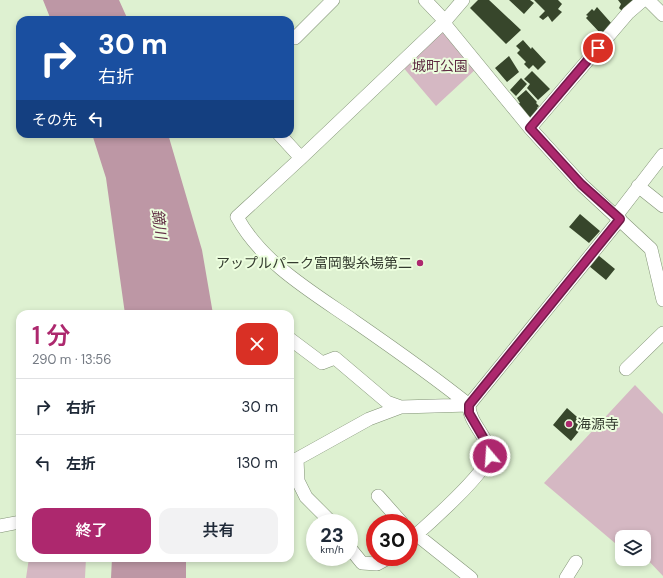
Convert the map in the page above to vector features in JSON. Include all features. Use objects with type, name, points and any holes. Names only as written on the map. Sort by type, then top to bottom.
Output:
[{"type":"street","points":[[295,38],[333,0]]},
{"type":"street","points":[[425,0],[445,20],[447,27],[530,128],[581,184],[651,249],[663,300]]},
{"type":"street","points":[[463,0],[445,20],[301,158],[236,217],[245,232],[272,260],[305,287],[469,405]]},
{"type":"street","points":[[530,128],[628,13],[643,0]]},
{"type":"street","points":[[648,0],[663,15]]},
{"type":"street","points":[[283,138],[301,158]]},
{"type":"street","points":[[418,530],[481,472],[490,456],[487,444],[469,413],[469,405],[618,218],[638,186],[663,155]]},
{"type":"street","points":[[638,186],[663,206]]},
{"type":"street","points":[[626,369],[663,333]]},
{"type":"street","points":[[294,342],[322,363],[335,358],[387,402],[401,407]]},
{"type":"street","points":[[323,514],[306,497],[298,481],[297,459],[369,419],[401,407],[469,405]]},
{"type":"street","points":[[378,496],[394,514]]},
{"type":"street","points":[[0,526],[16,523]]},
{"type":"street","points":[[418,539],[471,578]]},
{"type":"street","points":[[358,557],[362,562],[366,563]]},
{"type":"street","points":[[566,578],[576,562]]},
{"type":"green space","name":"城町公園","points":[[441,28],[476,69],[436,106],[402,66]]},
{"type":"green space","points":[[635,385],[663,414],[663,576],[651,563],[651,530],[615,530],[615,543],[544,483]]},
{"type":"green space","points":[[28,562],[86,562],[85,578],[26,578]]},
{"type":"water","points":[[43,0],[119,0],[126,16],[49,16]]},
{"type":"water","name":"鏑川","points":[[93,138],[169,138],[202,250],[212,310],[124,310],[106,178]]},
{"type":"water","points":[[112,562],[186,562],[186,578],[111,578]]},
{"type":"building","points":[[478,0],[489,0],[521,30],[506,44],[470,8]]},
{"type":"building","points":[[509,0],[530,0],[534,3],[524,14]]},
{"type":"building","points":[[534,0],[558,0],[562,4],[558,9],[562,12],[552,22],[548,16],[543,20],[539,17],[545,11]]},
{"type":"building","points":[[618,0],[635,0],[622,11],[619,8],[621,4]]},
{"type":"building","points":[[597,7],[612,24],[602,35],[586,18],[588,16],[586,15],[592,9],[594,11]]},
{"type":"building","points":[[523,40],[546,62],[538,70],[533,65],[529,69],[524,64],[526,62],[517,53],[520,50],[516,46]]},
{"type":"building","points":[[509,56],[519,72],[507,82],[495,68]]},
{"type":"building","points":[[532,71],[550,89],[538,100],[527,88],[530,84],[524,79]]},
{"type":"building","points":[[521,78],[527,84],[516,96],[510,90]]},
{"type":"building","points":[[526,90],[537,102],[536,103],[539,106],[537,108],[540,111],[531,120],[518,104],[520,103],[517,98]]},
{"type":"building","points":[[580,214],[600,231],[589,243],[569,227]]},
{"type":"building","points":[[598,255],[615,269],[606,280],[589,266]]},
{"type":"building","name":"海源寺","points":[[567,408],[585,424],[571,441],[553,425]]},
{"type":"place","name":"アップルパーク富岡製糸場第二","points":[[420,263]]},
{"type":"place","name":"海源寺","points":[[569,424]]},
{"type":"route","points":[[490,456],[487,444],[469,413],[469,405],[620,219],[581,184],[530,128],[598,48]]}]
